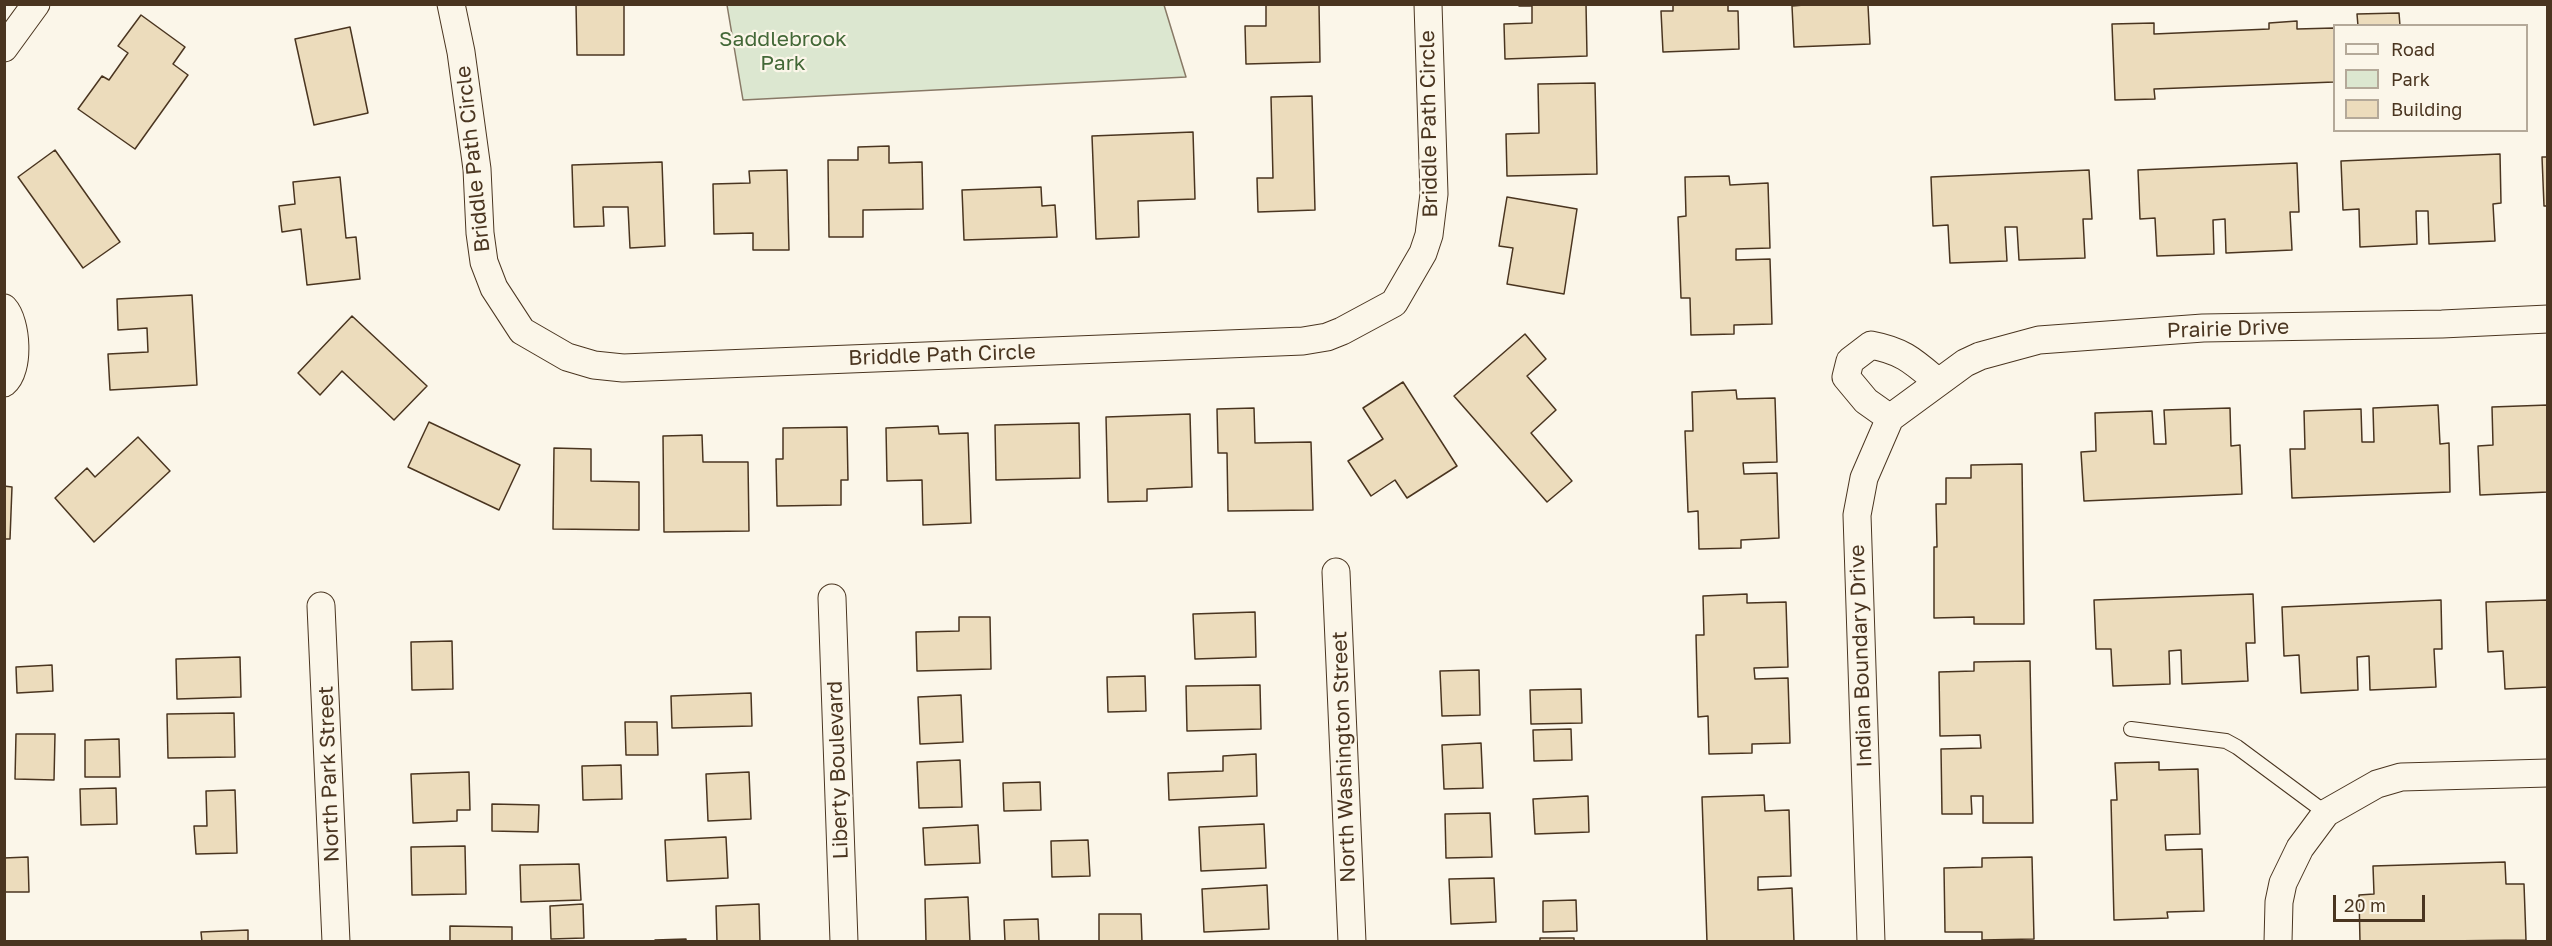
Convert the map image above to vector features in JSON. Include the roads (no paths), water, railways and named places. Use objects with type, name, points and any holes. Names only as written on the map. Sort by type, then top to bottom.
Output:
[{"type":"street","points":[[4,48],[36,4]]},
{"type":"street","name":"Briddle Path Circle","points":[[451,4],[461,52],[477,169],[482,252],[494,288],[522,331],[567,357],[594,365],[623,368],[1303,340],[1327,337],[1342,332],[1394,303],[1423,253],[1430,235],[1434,194],[1428,4]]},
{"type":"street","points":[[4,308],[9,314],[16,351],[9,378],[4,383]]},
{"type":"street","name":"Prairie Drive","points":[[1930,387],[1965,363],[1980,356],[2039,340],[2203,328],[2442,324],[2547,319]]},
{"type":"street","points":[[1890,418],[1866,401],[1846,377],[1850,361],[1871,345],[1894,349],[1914,361],[1930,387]]},
{"type":"street","name":"Indian Boundary Drive","points":[[1871,942],[1857,515],[1864,477],[1890,418],[1930,387]]},
{"type":"street","name":"North Washington Street","points":[[1336,572],[1352,942]]},
{"type":"street","name":"Liberty Boulevard","points":[[832,598],[844,942]]},
{"type":"street","name":"North Park Street","points":[[321,606],[336,942]]},
{"type":"street","points":[[2278,942],[2279,902],[2283,883],[2300,848],[2326,813],[2377,784],[2401,777],[2547,773]]},
{"type":"lane","points":[[2131,729],[2226,741],[2326,813]]},
{"type":"park label","name":"Saddlebrook Park","points":[[783,51]]}]
